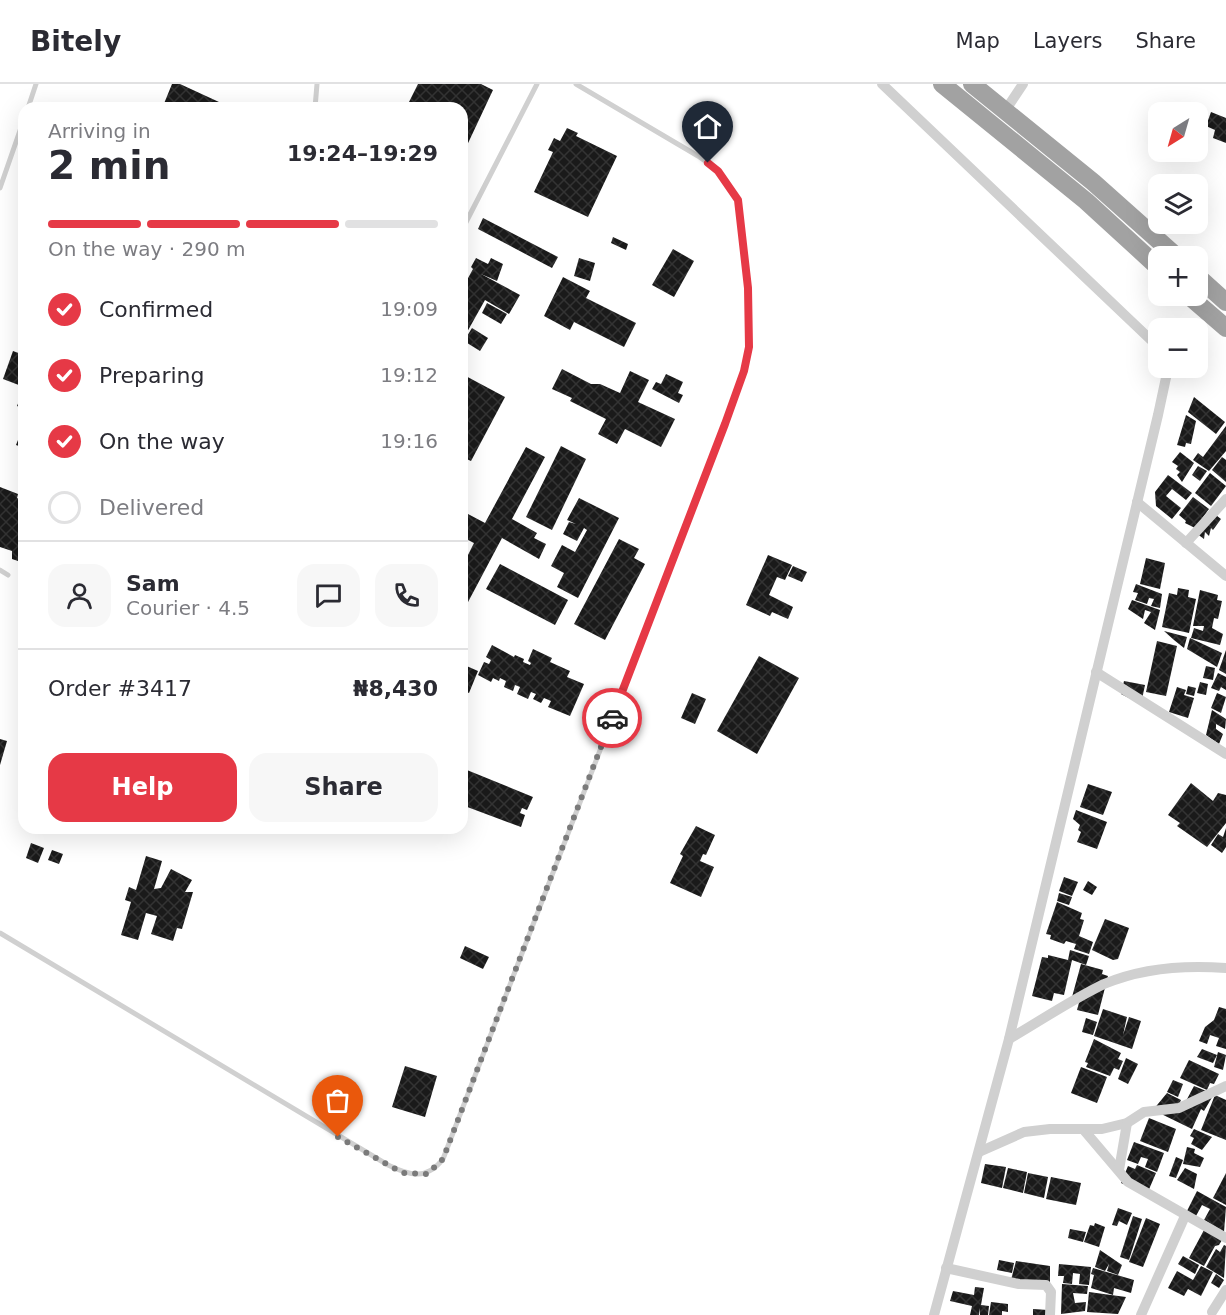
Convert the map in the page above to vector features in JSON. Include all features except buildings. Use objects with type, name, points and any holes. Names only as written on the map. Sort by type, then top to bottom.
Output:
[{"type":"highway","points":[[942,84],[1086,201],[1148,258]]},
{"type":"highway","points":[[972,84],[1093,182],[1165,246]]},
{"type":"highway","points":[[1208,286],[1226,302]]},
{"type":"highway","points":[[1201,306],[1226,328]]},
{"type":"street","points":[[882,84],[1148,337]]},
{"type":"street","points":[[1005,111],[1023,84]]},
{"type":"street","points":[[934,1315],[1009,1039],[1166,378]]},
{"type":"street","points":[[1186,543],[1226,499]]},
{"type":"street","points":[[1137,502],[1226,576]]},
{"type":"street","points":[[1096,672],[1226,754]]},
{"type":"street","points":[[1009,1039],[1106,984],[1157,970],[1192,965],[1226,968]]},
{"type":"street","points":[[979,1152],[1024,1132],[1083,1129],[1127,1123],[1144,1112],[1179,1108],[1226,1086]]},
{"type":"street","points":[[1119,1170],[1127,1123]]},
{"type":"street","points":[[1083,1129],[1128,1182],[1226,1238]]},
{"type":"street","points":[[1141,1315],[1185,1216]]},
{"type":"street","points":[[946,1268],[1019,1284],[1046,1285],[1051,1292],[1050,1315]]},
{"type":"street","points":[[1212,1312],[1226,1290]]},
{"type":"lane","points":[[30,102],[36,84]]},
{"type":"lane","points":[[316,102],[317,84]]},
{"type":"lane","points":[[468,218],[537,84]]},
{"type":"lane","points":[[0,933],[396,1169],[417,1175],[427,1174],[443,1159],[725,424],[744,371],[749,347],[743,228],[738,200],[729,184],[718,171],[698,156],[576,84]]},
{"type":"lane","points":[[0,188],[18,136]]},
{"type":"lane","points":[[0,570],[8,575]]},
{"type":"way so far","points":[[338,1137],[403,1173],[427,1174],[443,1159],[612,718]]},
{"type":"route","points":[[612,718],[725,424],[744,371],[749,347],[748,288],[743,228],[738,200],[729,184],[708,163]]}]
